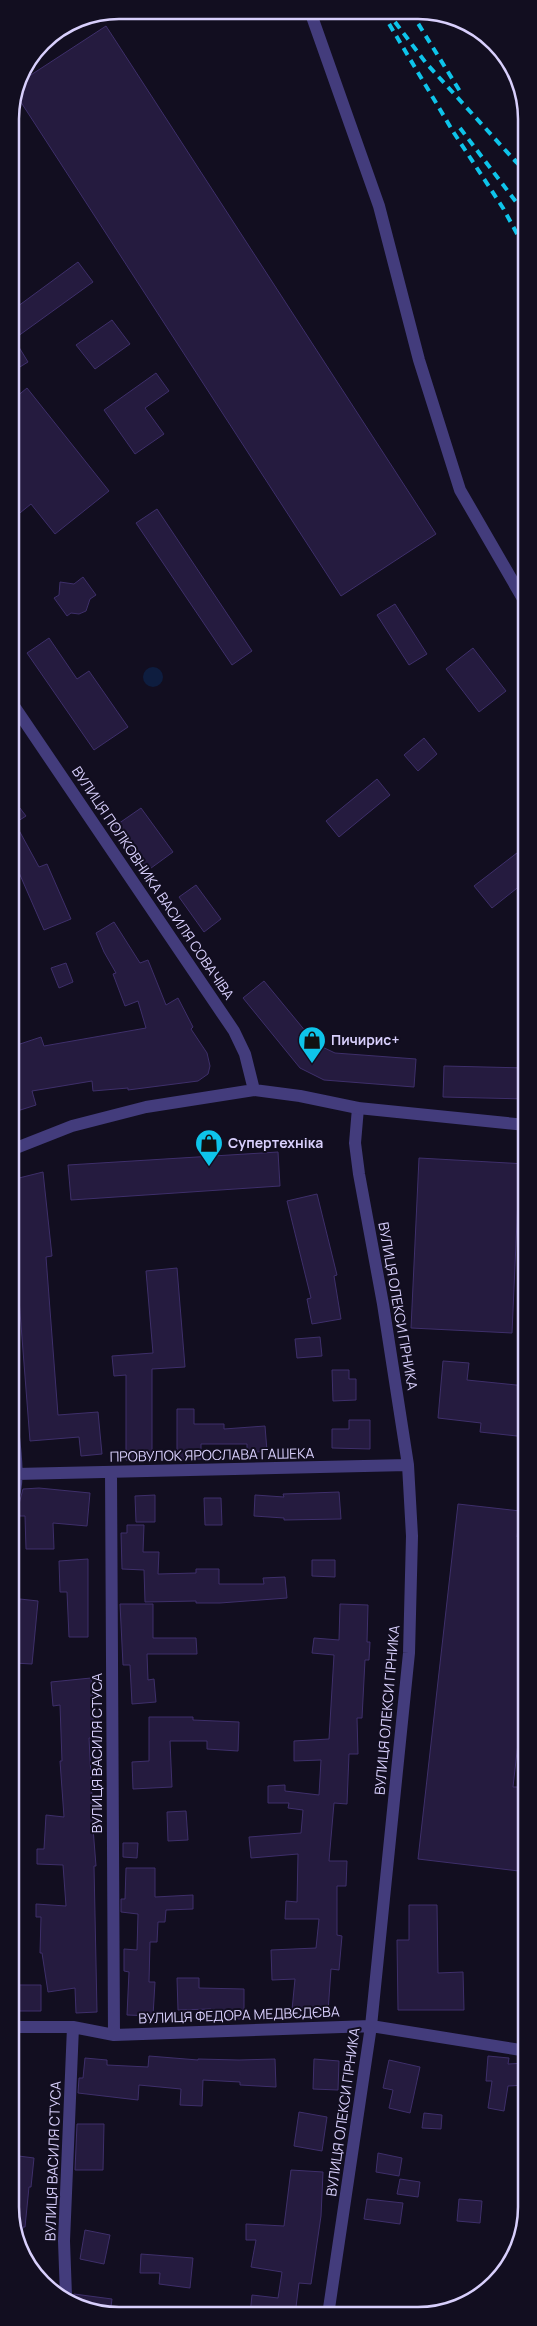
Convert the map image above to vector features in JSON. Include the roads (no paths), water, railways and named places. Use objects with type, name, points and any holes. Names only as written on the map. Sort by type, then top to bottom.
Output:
[{"type":"street","points":[[313,19],[379,206],[419,360],[460,490],[518,590]]},
{"type":"street","name":"ВУЛИЦЯ ПОЛКОВНИКА ВАСИЛЯ СОВАЧІВА","points":[[19,713],[234,1031],[244,1054],[254,1090]]},
{"type":"street","points":[[19,1147],[72,1126],[146,1107],[254,1090],[300,1096],[358,1108],[518,1124]]},
{"type":"street","name":"ВУЛИЦЯ ОЛЕКСИ ГІРНИКА","points":[[329,2307],[371,2026],[409,1653],[412,1536],[408,1465],[355,1143],[358,1108]]},
{"type":"street","name":"ПРОВУЛОК ЯРОСЛАВА ГАШЕКА","points":[[19,1474],[408,1465]]},
{"type":"street","name":"ВУЛИЦЯ ВАСИЛЯ СТУСА","points":[[110,1472],[114,2035]]},
{"type":"street","name":"ВУЛИЦЯ ФЕДОРА МЕДВЄДЄВА","points":[[19,2027],[73,2027],[114,2035],[371,2026],[518,2049]]},
{"type":"street","name":"ВУЛИЦЯ ВАСИЛЯ СТУСА","points":[[66,2292],[64,2241],[73,2027]]},
{"type":"water","points":[[153,667],[160,670],[163,677],[160,684],[153,687],[146,684],[143,677],[146,670]]},
{"type":"railway","points":[[386,19],[518,235]]},
{"type":"railway","points":[[415,19],[461,93]]},
{"type":"railway","points":[[395,22],[426,63],[517,163]]},
{"type":"railway","points":[[460,128],[518,204]]},
{"type":"railway","points":[[514,159],[518,164]]},
{"type":"place","name":"Пичирис+","points":[[312,1064]]},
{"type":"place","name":"Супертехніка","points":[[209,1167]]}]
